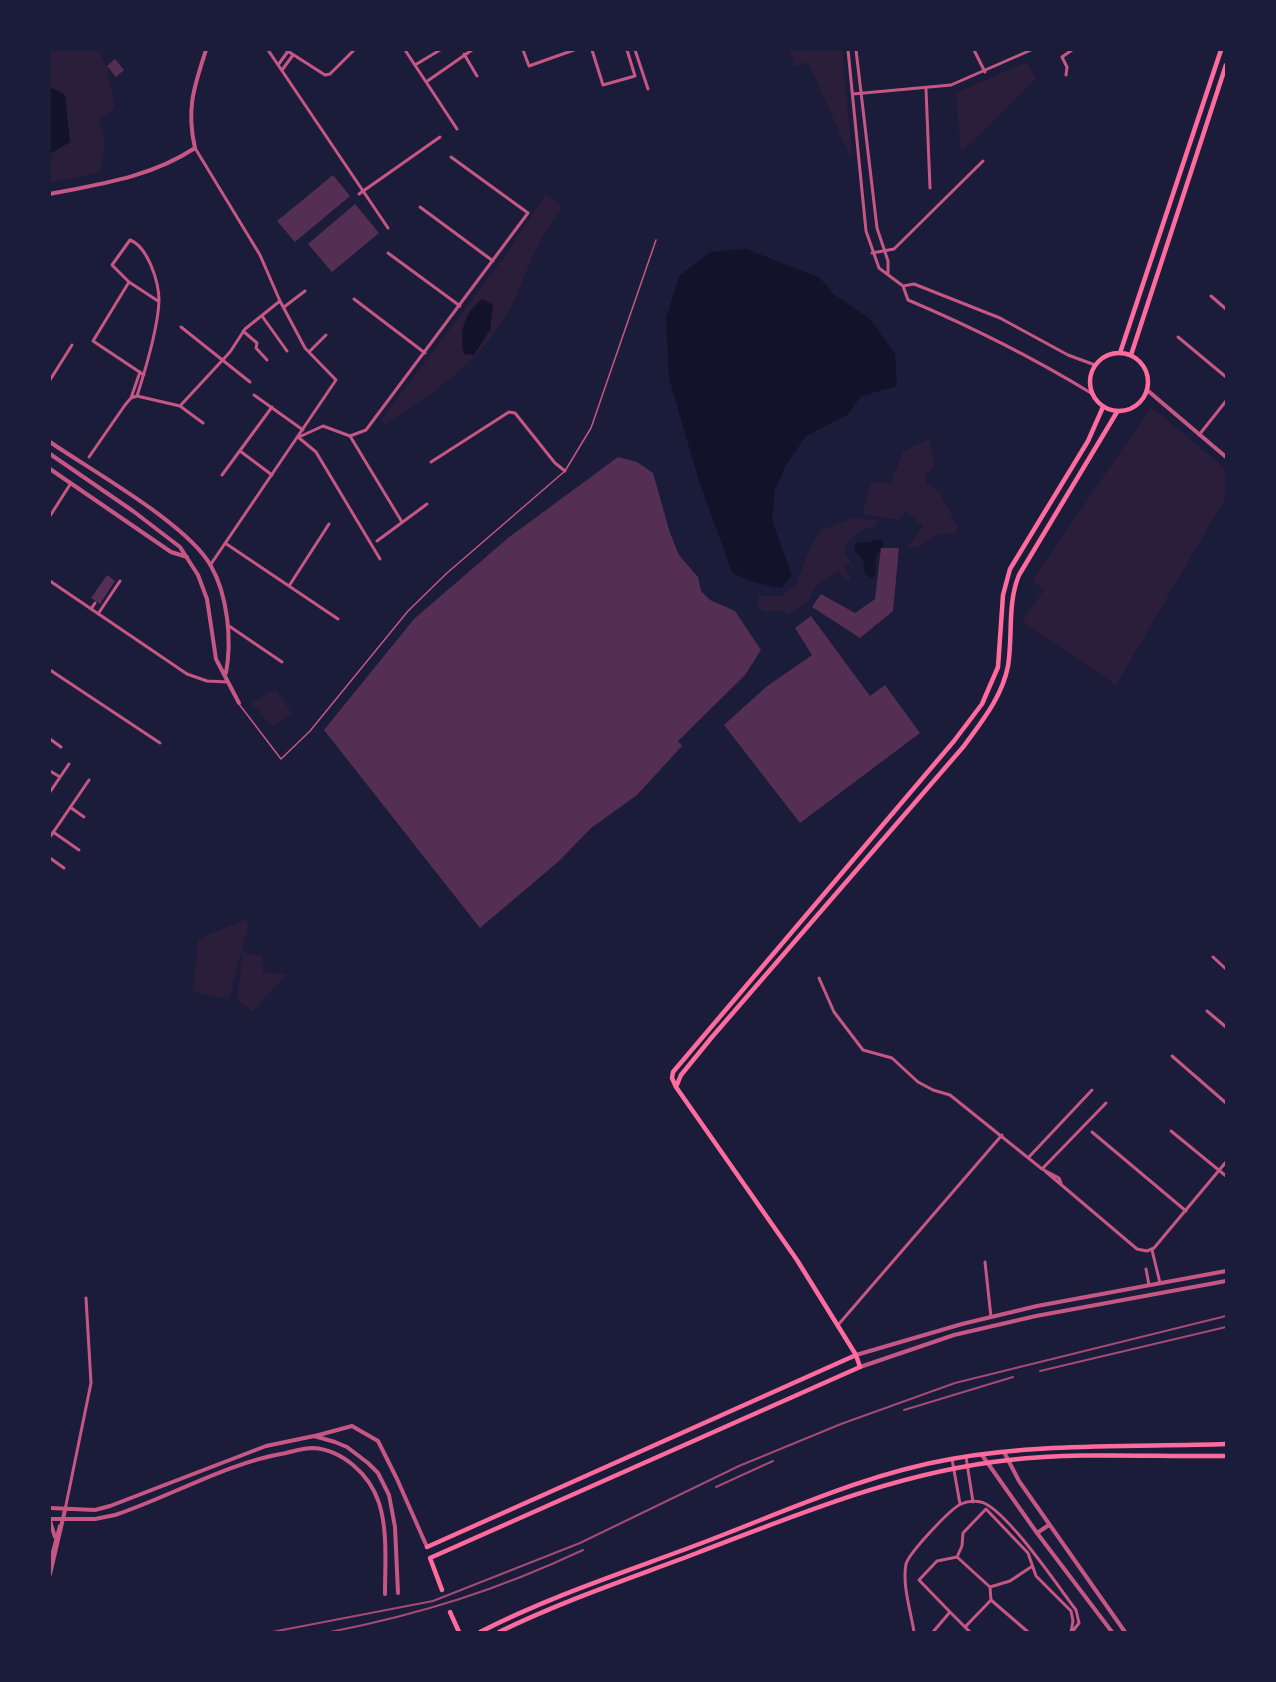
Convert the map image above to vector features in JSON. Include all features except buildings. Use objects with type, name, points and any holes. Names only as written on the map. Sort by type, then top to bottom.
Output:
[{"type":"main road","points":[[1120,353],[1221,50]]},
{"type":"main road","points":[[1131,355],[1227,65]]},
{"type":"main road","points":[[1120,353],[1131,355],[1138,360],[1147,374],[1147,390],[1135,406],[1117,412],[1103,407],[1091,393],[1089,384],[1095,365],[1101,358],[1120,353]]},
{"type":"main road","points":[[442,1590],[430,1558],[860,1367],[856,1354],[838,1325],[740,1175],[676,1087],[672,1078],[673,1072],[954,741],[982,704],[998,667],[1003,595],[1010,569],[1088,441],[1103,407]]},
{"type":"main road","points":[[676,1087],[693,1059],[964,746],[989,711],[1001,690],[1008,667],[1012,603],[1019,575],[1117,412]]},
{"type":"main road","points":[[427,1547],[856,1354]]},
{"type":"main road","points":[[480,1632],[611,1576],[862,1482],[952,1459],[1044,1448],[1227,1444]]},
{"type":"main road","points":[[1044,1448],[1045,1457]]},
{"type":"main road","points":[[499,1632],[657,1568],[863,1490],[918,1475],[1008,1460],[1045,1457],[1227,1456]]},
{"type":"main road","points":[[450,1612],[459,1632]]},
{"type":"street","points":[[206,50],[190,98],[190,125],[195,148],[260,255],[280,300],[309,352],[336,380],[211,564]]},
{"type":"street","points":[[268,50],[388,228]]},
{"type":"street","points":[[278,65],[288,50],[328,75],[354,50]]},
{"type":"street","points":[[405,50],[457,129]]},
{"type":"street","points":[[415,65],[440,50]]},
{"type":"street","points":[[426,81],[472,50]]},
{"type":"street","points":[[523,50],[529,66],[574,50]]},
{"type":"street","points":[[592,50],[603,85],[635,76],[627,50]]},
{"type":"street","points":[[635,50],[648,89]]},
{"type":"street","points":[[848,50],[866,231],[879,268],[903,286],[908,300],[976,328],[1048,366],[1091,393]]},
{"type":"street","points":[[856,50],[877,228],[888,261],[888,273]]},
{"type":"street","points":[[974,50],[985,72]]},
{"type":"street","points":[[853,94],[951,85],[1031,50]]},
{"type":"street","points":[[1066,75],[1067,67],[1062,57],[1071,50]]},
{"type":"street","points":[[464,54],[477,76]]},
{"type":"street","points":[[282,70],[293,55]]},
{"type":"street","points":[[926,89],[930,188]]},
{"type":"street","points":[[359,194],[440,137]]},
{"type":"street","points":[[50,195],[143,175],[172,163],[195,148]]},
{"type":"street","points":[[298,437],[323,426],[350,436],[361,434],[371,425],[528,213],[451,157]]},
{"type":"street","points":[[872,253],[894,249],[983,160]]},
{"type":"street","points":[[420,207],[493,261]]},
{"type":"street","points":[[89,457],[131,398],[139,381],[159,301],[144,252],[131,240],[112,265],[129,282],[159,301]]},
{"type":"street","points":[[388,253],[460,306]]},
{"type":"street","points":[[129,282],[93,341],[142,373]]},
{"type":"street","points":[[903,286],[914,284],[1000,318],[1068,355],[1095,365]]},
{"type":"street","points":[[284,307],[305,291]]},
{"type":"street","points":[[1211,296],[1227,309]]},
{"type":"street","points":[[354,299],[425,353]]},
{"type":"street","points":[[180,406],[221,362],[243,331],[280,300]]},
{"type":"street","points":[[261,316],[287,351]]},
{"type":"street","points":[[181,327],[221,362],[250,382]]},
{"type":"street","points":[[243,331],[257,343],[256,348],[267,360]]},
{"type":"street","points":[[309,352],[326,335]]},
{"type":"street","points":[[1178,337],[1227,377]]},
{"type":"street","points":[[50,380],[72,345]]},
{"type":"street","points":[[137,396],[139,381]]},
{"type":"street","points":[[1147,390],[1227,457]]},
{"type":"street","points":[[254,395],[303,430]]},
{"type":"street","points":[[131,398],[137,396],[180,406],[203,423]]},
{"type":"street","points":[[1199,435],[1227,401]]},
{"type":"street","points":[[222,475],[272,407]]},
{"type":"street","points":[[431,462],[509,412],[515,413],[555,463],[565,471]]},
{"type":"street","points":[[350,436],[402,522]]},
{"type":"street","points":[[298,437],[316,452],[380,559]]},
{"type":"street","points":[[50,442],[181,531],[211,564],[221,592],[226,625],[229,656],[226,674]]},
{"type":"street","points":[[240,451],[272,475]]},
{"type":"street","points":[[50,454],[133,510],[180,547],[207,599],[216,659],[226,674],[239,703]]},
{"type":"street","points":[[50,469],[171,552],[187,557]]},
{"type":"street","points":[[50,516],[71,483]]},
{"type":"street","points":[[377,542],[427,504]]},
{"type":"street","points":[[289,586],[329,524]]},
{"type":"street","points":[[225,543],[338,619]]},
{"type":"street","points":[[50,581],[193,678],[228,682]]},
{"type":"street","points":[[98,614],[120,581]]},
{"type":"street","points":[[91,609],[95,603]]},
{"type":"street","points":[[226,625],[282,662]]},
{"type":"street","points":[[50,670],[160,743]]},
{"type":"street","points":[[50,739],[61,747]]},
{"type":"street","points":[[50,792],[69,764]]},
{"type":"street","points":[[50,771],[60,777]]},
{"type":"street","points":[[50,837],[89,780]]},
{"type":"street","points":[[70,807],[84,817]]},
{"type":"street","points":[[52,832],[79,850]]},
{"type":"street","points":[[50,858],[64,868]]},
{"type":"street","points":[[1213,957],[1227,969]]},
{"type":"street","points":[[819,978],[834,1012],[863,1050],[892,1058],[918,1082],[950,1095],[1043,1170],[1051,1171],[1061,1183],[1137,1249],[1152,1250]]},
{"type":"street","points":[[1207,1011],[1227,1027]]},
{"type":"street","points":[[1172,1056],[1227,1103]]},
{"type":"street","points":[[1028,1158],[1092,1090]]},
{"type":"street","points":[[1043,1170],[1106,1103]]},
{"type":"street","points":[[1171,1131],[1227,1176]]},
{"type":"street","points":[[1092,1132],[1186,1211]]},
{"type":"street","points":[[838,1325],[1002,1135]]},
{"type":"street","points":[[1152,1250],[1227,1162]]},
{"type":"street","points":[[1152,1250],[1160,1283]]},
{"type":"street","points":[[985,1262],[991,1317]]},
{"type":"street","points":[[1146,1269],[1149,1285]]},
{"type":"street","points":[[856,1354],[991,1317],[1227,1271]]},
{"type":"street","points":[[860,1367],[954,1335],[1036,1316],[1227,1281]]},
{"type":"street","points":[[50,1563],[65,1510],[91,1383],[86,1298]]},
{"type":"street","points":[[50,1508],[65,1510],[110,1506],[266,1446],[352,1426],[378,1441],[427,1547]]},
{"type":"street","points":[[314,1436],[347,1447],[359,1455],[378,1473],[385,1484],[395,1527],[398,1593]]},
{"type":"street","points":[[50,1520],[61,1523],[115,1515],[269,1455],[312,1448],[330,1452],[345,1459],[366,1478],[379,1503],[383,1520],[385,1594]]},
{"type":"street","points":[[1004,1452],[1049,1525],[1125,1632]]},
{"type":"street","points":[[982,1455],[1036,1533],[1112,1632]]},
{"type":"street","points":[[966,1457],[974,1502]]},
{"type":"street","points":[[952,1459],[960,1504]]},
{"type":"street","points":[[177,1480],[180,1489]]},
{"type":"street","points":[[914,1632],[906,1580],[909,1558],[960,1504],[982,1502],[1021,1538],[1076,1610],[1079,1623],[1072,1632]]},
{"type":"street","points":[[957,1557],[965,1528],[986,1509],[1028,1552],[1031,1567],[1036,1576],[1071,1611],[1072,1632]]},
{"type":"street","points":[[50,1520],[56,1541]]},
{"type":"street","points":[[50,1574],[59,1542],[61,1523]]},
{"type":"street","points":[[1036,1533],[1049,1525]]},
{"type":"street","points":[[957,1557],[990,1587],[991,1600],[1028,1632]]},
{"type":"street","points":[[957,1557],[937,1561],[919,1580],[970,1632]]},
{"type":"street","points":[[990,1587],[1010,1581],[1031,1567]]},
{"type":"street","points":[[965,1627],[991,1600]]},
{"type":"street","points":[[933,1632],[950,1612]]},
{"type":"lane","points":[[239,703],[281,759],[310,731],[408,611],[447,573],[565,471],[591,428],[656,240]]},
{"type":"shaded area","points":[[50,50],[98,50],[107,67],[115,108],[99,120],[105,140],[101,172],[50,183]]},
{"type":"shaded area","points":[[789,50],[842,50],[851,158],[808,62],[795,67]]},
{"type":"shaded area","points":[[1027,62],[1036,79],[961,152],[956,93]]},
{"type":"shaded area","points":[[50,87],[65,95],[70,142],[50,154]]},
{"type":"shaded area","points":[[546,194],[560,203],[561,210],[545,233],[515,299],[498,329],[454,376],[385,425],[381,420],[502,260]]},
{"type":"shaded area","points":[[746,249],[820,278],[833,294],[870,319],[895,354],[897,386],[861,396],[847,415],[806,436],[786,465],[775,490],[772,521],[792,575],[781,588],[749,581],[732,572],[699,481],[669,378],[666,319],[679,276],[710,252]]},
{"type":"shaded area","points":[[482,299],[493,305],[490,330],[474,355],[464,354],[462,338],[464,324],[471,311]]},
{"type":"shaded area","points":[[1151,407],[1226,469],[1226,497],[1116,685],[1022,622],[1044,590],[1032,581]]},
{"type":"shaded area","points":[[929,439],[935,466],[925,476],[927,484],[940,493],[957,526],[957,533],[935,536],[918,548],[908,546],[923,526],[906,512],[899,520],[863,514],[870,482],[891,482],[903,452]]},
{"type":"shaded area","points":[[853,518],[879,521],[871,529],[864,528],[845,545],[845,553],[855,569],[848,563],[843,567],[851,579],[847,581],[838,571],[815,587],[809,601],[788,615],[784,611],[763,611],[757,605],[759,596],[782,596],[796,585],[810,548],[821,530]]},
{"type":"shaded area","points":[[877,539],[883,541],[883,546],[876,556],[875,576],[872,578],[865,574],[863,560],[854,550],[857,542],[870,542]]},
{"type":"shaded area","points":[[276,689],[292,714],[273,727],[251,703]]},
{"type":"shaded area","points":[[247,919],[248,928],[229,999],[193,992],[198,939]]},
{"type":"shaded area","points":[[243,952],[262,956],[263,972],[287,974],[252,1012],[237,999]]},
{"type":"railway","points":[[272,1632],[433,1601],[580,1543],[739,1466],[841,1424],[955,1383],[1226,1316]]},
{"type":"railway","points":[[1040,1371],[1226,1327]]},
{"type":"railway","points":[[904,1410],[1013,1377]]},
{"type":"railway","points":[[716,1487],[773,1461]]},
{"type":"railway","points":[[330,1632],[428,1609],[490,1589],[583,1550]]}]
